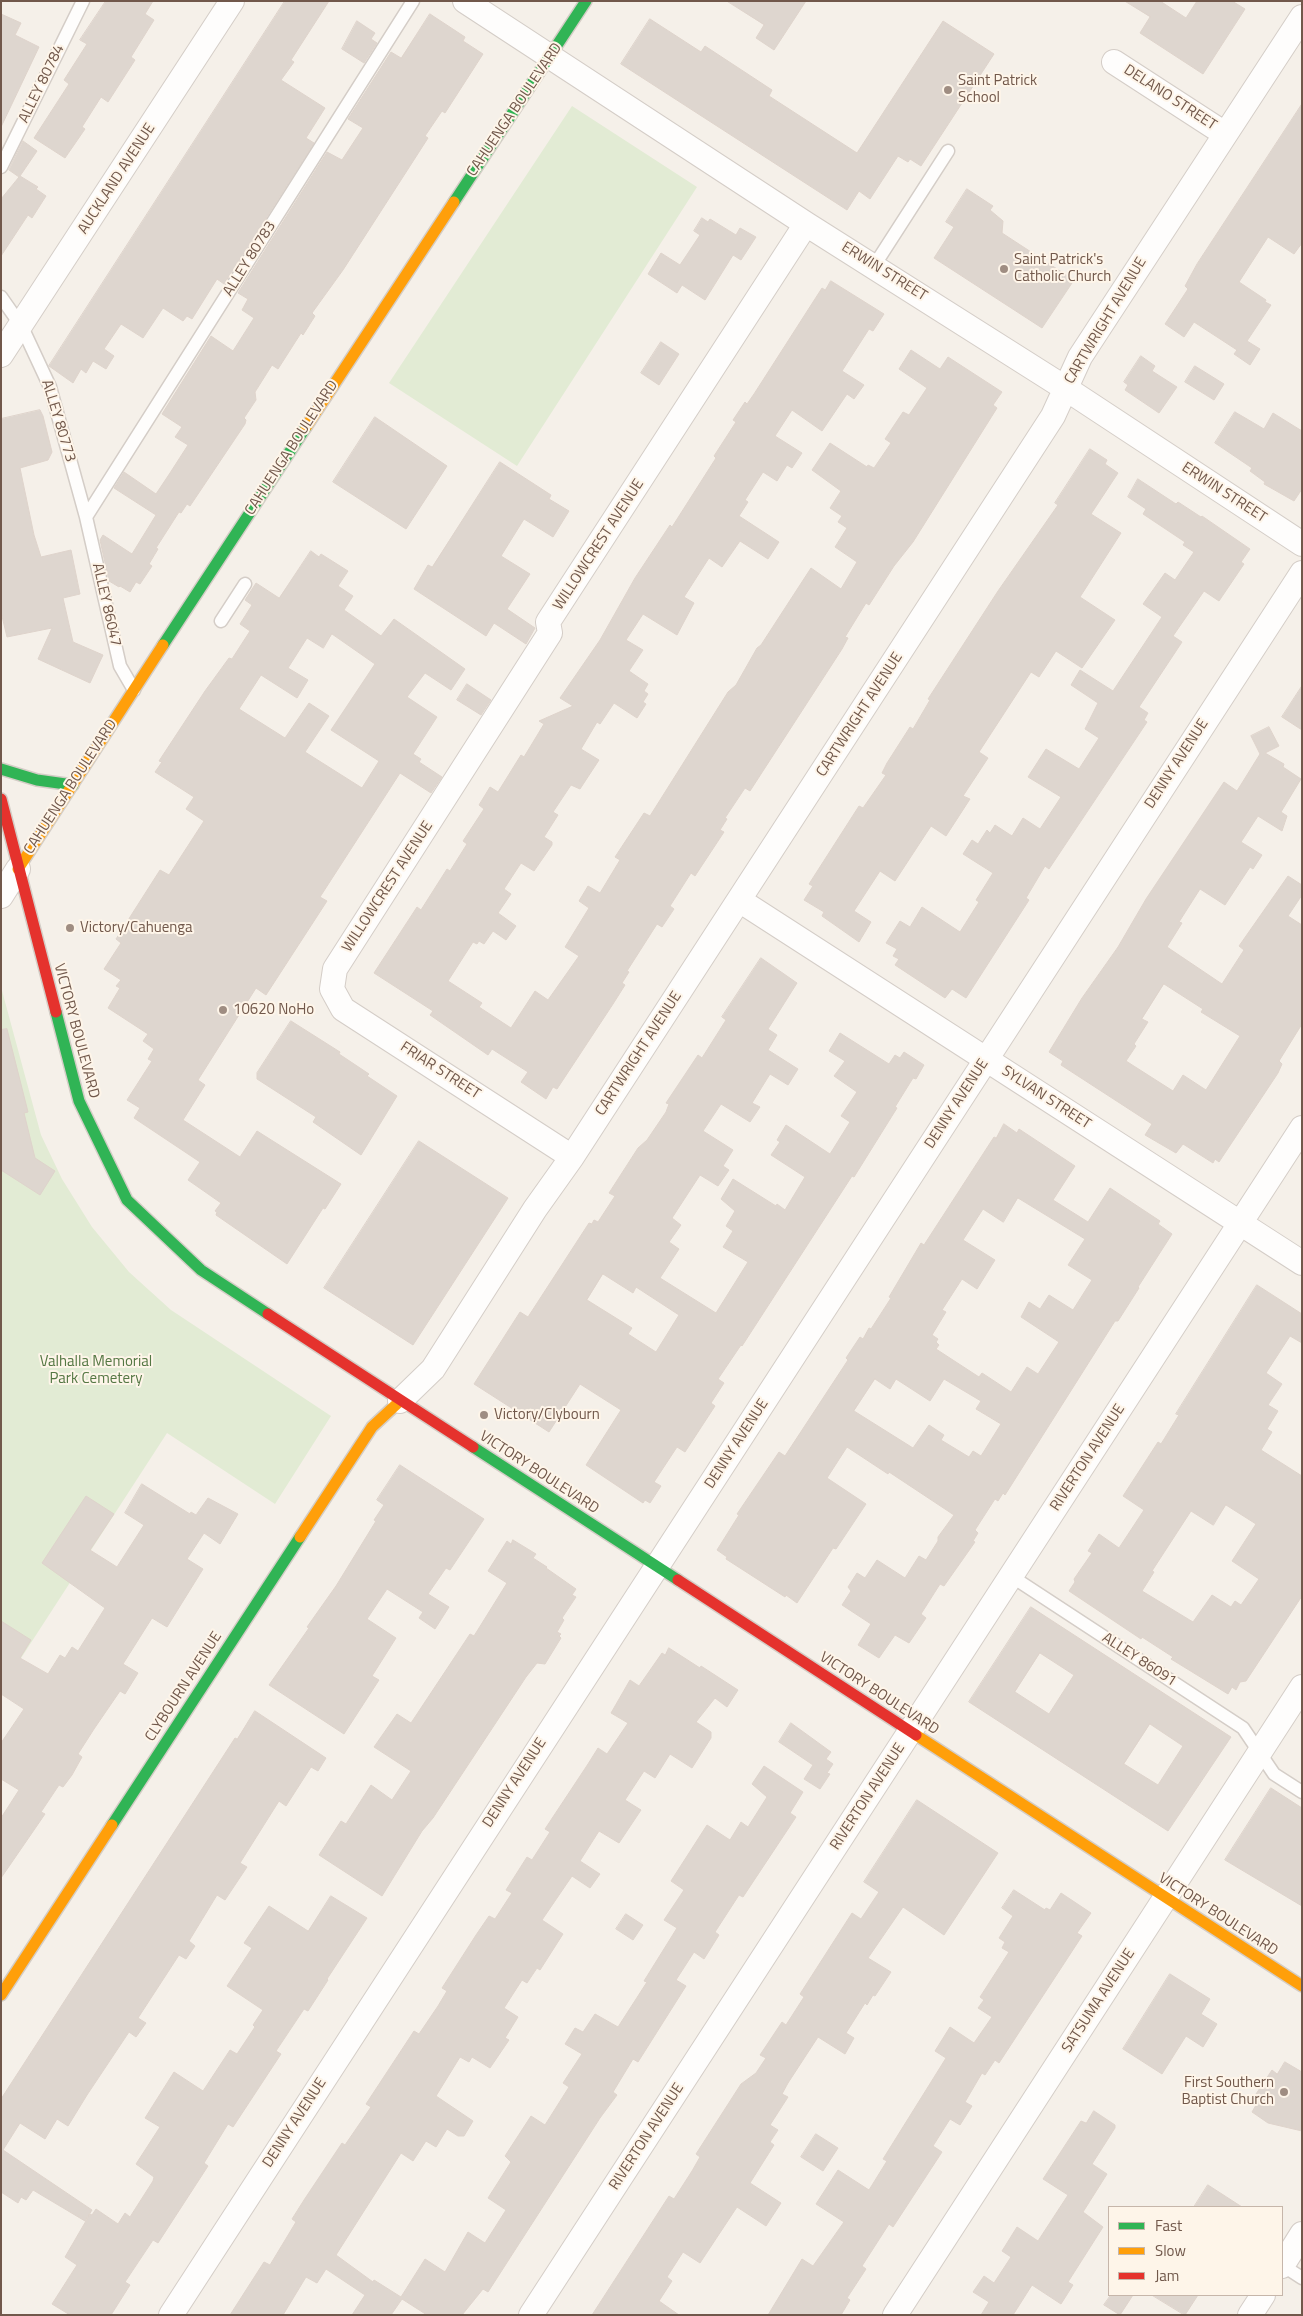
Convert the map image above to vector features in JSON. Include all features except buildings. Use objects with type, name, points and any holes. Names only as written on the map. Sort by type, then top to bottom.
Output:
[{"type":"main road","name":"CAHUENGA BOULEVARD","points":[[18,869],[586,1]]},
{"type":"main road","points":[[1,769],[37,780],[73,785]]},
{"type":"main road","name":"VICTORY BOULEVARD","points":[[1,799],[78,1101],[127,1200],[201,1270],[1165,1899],[1302,1986]]},
{"type":"main road","name":"CLYBOURN AVENUE","points":[[1,1995],[372,1427],[400,1401]]},
{"type":"street","name":"AUCKLAND AVENUE","points":[[1,355],[22,327],[232,1]]},
{"type":"street","name":"ERWIN STREET","points":[[465,1],[806,224],[1065,388],[1302,544]]},
{"type":"street","name":"CARTWRIGHT AVENUE","points":[[400,1401],[433,1369],[535,1209],[572,1157],[1053,416],[1080,357],[1302,17]]},
{"type":"street","name":"DELANO STREET","points":[[1114,62],[1225,134]]},
{"type":"street","name":"WILLOWCREST AVENUE","points":[[335,969],[550,633],[548,622],[806,224]]},
{"type":"street","name":"DENNY AVENUE","points":[[171,2315],[1302,573]]},
{"type":"street","name":"CAHUENGA BOULEVARD","points":[[1,896],[18,869]]},
{"type":"street","name":"SYLVAN STREET","points":[[739,900],[1302,1264]]},
{"type":"street","name":"FRIAR STREET","points":[[335,969],[332,989],[343,1009],[572,1157]]},
{"type":"street","name":"RIVERTON AVENUE","points":[[531,2315],[1302,1128]]},
{"type":"street","name":"SATSUMA AVENUE","points":[[895,2315],[1302,1687]]},
{"type":"street","points":[[1283,2263],[1302,2234]]},
{"type":"street","points":[[1250,2315],[1262,2296]]},
{"type":"lane","name":"ALLEY 80784","points":[[1,167],[83,1]]},
{"type":"lane","name":"ALLEY 80783","points":[[86,517],[413,1]]},
{"type":"lane","points":[[874,266],[948,151]]},
{"type":"lane","name":"ALLEY 80773","points":[[1,297],[22,327],[50,387],[86,517]]},
{"type":"lane","name":"ALLEY 86047","points":[[86,517],[120,666],[134,690]]},
{"type":"lane","points":[[221,621],[245,584]]},
{"type":"lane","name":"ALLEY 86091","points":[[1011,1576],[1243,1728],[1274,1774],[1302,1792]]},
{"type":"lane","points":[[1283,2266],[1302,2278]]},
{"type":"green space","points":[[572,106],[697,187],[517,466],[389,383]]},
{"type":"green space","name":"Valhalla Memorial Park Cemetery","points":[[1,987],[41,1135],[62,1179],[92,1227],[129,1272],[171,1310],[331,1416],[275,1504],[167,1433],[1,1689]]},
{"type":"traffic: fast","points":[[454,202],[586,1]]},
{"type":"traffic: fast","points":[[163,645],[306,427]]},
{"type":"traffic: fast","points":[[1,769],[37,780],[73,785]]},
{"type":"traffic: fast","points":[[56,1012],[79,1101],[127,1200],[201,1270],[268,1314]]},
{"type":"traffic: fast","points":[[473,1447],[678,1580]]},
{"type":"traffic: fast","points":[[112,1825],[300,1537]]},
{"type":"traffic: slow","points":[[306,427],[454,202]]},
{"type":"traffic: slow","points":[[18,869],[163,645]]},
{"type":"traffic: slow","points":[[300,1537],[372,1427],[400,1401]]},
{"type":"traffic: slow","points":[[916,1735],[1302,1986]]},
{"type":"traffic: slow","points":[[1,1995],[112,1825]]},
{"type":"traffic: jam","points":[[1,799],[56,1012]]},
{"type":"traffic: jam","points":[[268,1314],[473,1447]]},
{"type":"traffic: jam","points":[[678,1580],[916,1735]]},
{"type":"place","name":"Saint Patrick School","points":[[948,90]]},
{"type":"place","name":"Saint Patrick's Catholic Church","points":[[1004,269]]},
{"type":"place","name":"Victory/Cahuenga","points":[[70,928]]},
{"type":"place","name":"10620 NoHo","points":[[223,1010]]},
{"type":"place","name":"Victory/Clybourn","points":[[484,1415]]},
{"type":"place","name":"First Southern Baptist Church","points":[[1284,2092]]}]
